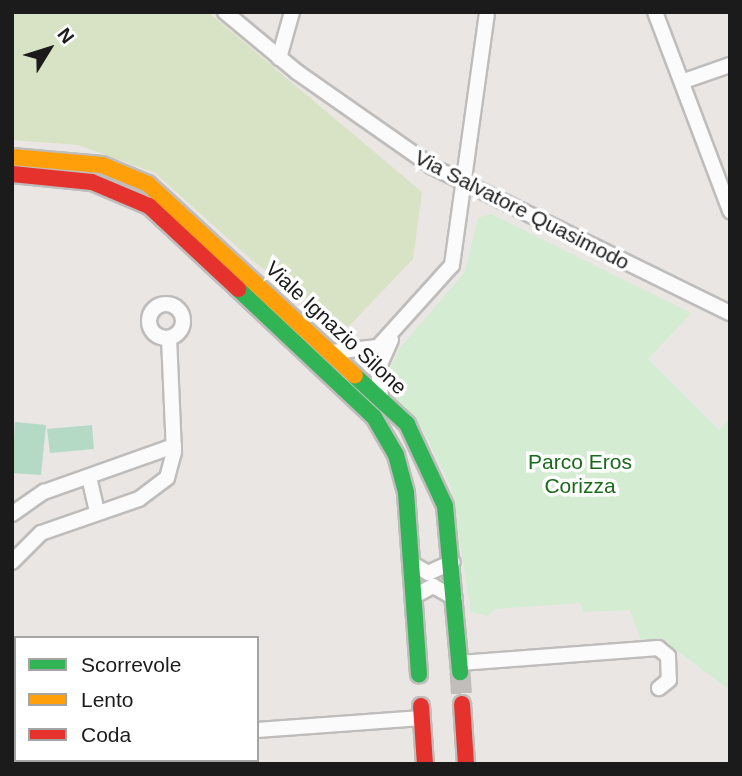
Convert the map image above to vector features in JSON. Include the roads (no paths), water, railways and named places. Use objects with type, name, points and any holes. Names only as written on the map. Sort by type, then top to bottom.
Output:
[{"type":"street","name":"Via Salvatore Quasimodo","points":[[225,12],[279,58],[392,141],[466,184],[730,313]]},
{"type":"street","points":[[279,58],[292,12]]},
{"type":"street","points":[[332,352],[368,352],[393,335],[452,265],[466,184],[487,12]]},
{"type":"street","points":[[655,12],[684,81],[730,211]]},
{"type":"street","points":[[684,81],[730,65]]},
{"type":"street","name":"Viale Ignazio Silone","points":[[12,157],[102,165],[148,184],[407,424],[430,464],[445,506],[453,562],[460,668]]},
{"type":"street","name":"Viale Ignazio Silone","points":[[12,174],[92,182],[149,206],[357,397],[398,462],[411,563],[419,675]]},
{"type":"street","points":[[380,398],[378,369],[393,335]]},
{"type":"street","points":[[12,562],[41,533],[161,484],[172,469],[174,446],[169,338]]},
{"type":"street","points":[[12,514],[36,495],[174,446]]},
{"type":"street","points":[[89,477],[97,512]]},
{"type":"street","points":[[411,563],[428,573],[453,562]]},
{"type":"street","points":[[413,597],[433,586],[455,598]]},
{"type":"street","points":[[460,668],[633,650],[667,653],[669,683],[659,688]]},
{"type":"street","points":[[463,704],[466,764]]},
{"type":"street","points":[[259,730],[421,712],[425,764]]},
{"type":"tunnel","points":[[460,672],[462,704]]},
{"type":"park label","name":"Parco Eros Corizza","points":[[580,474]]}]
